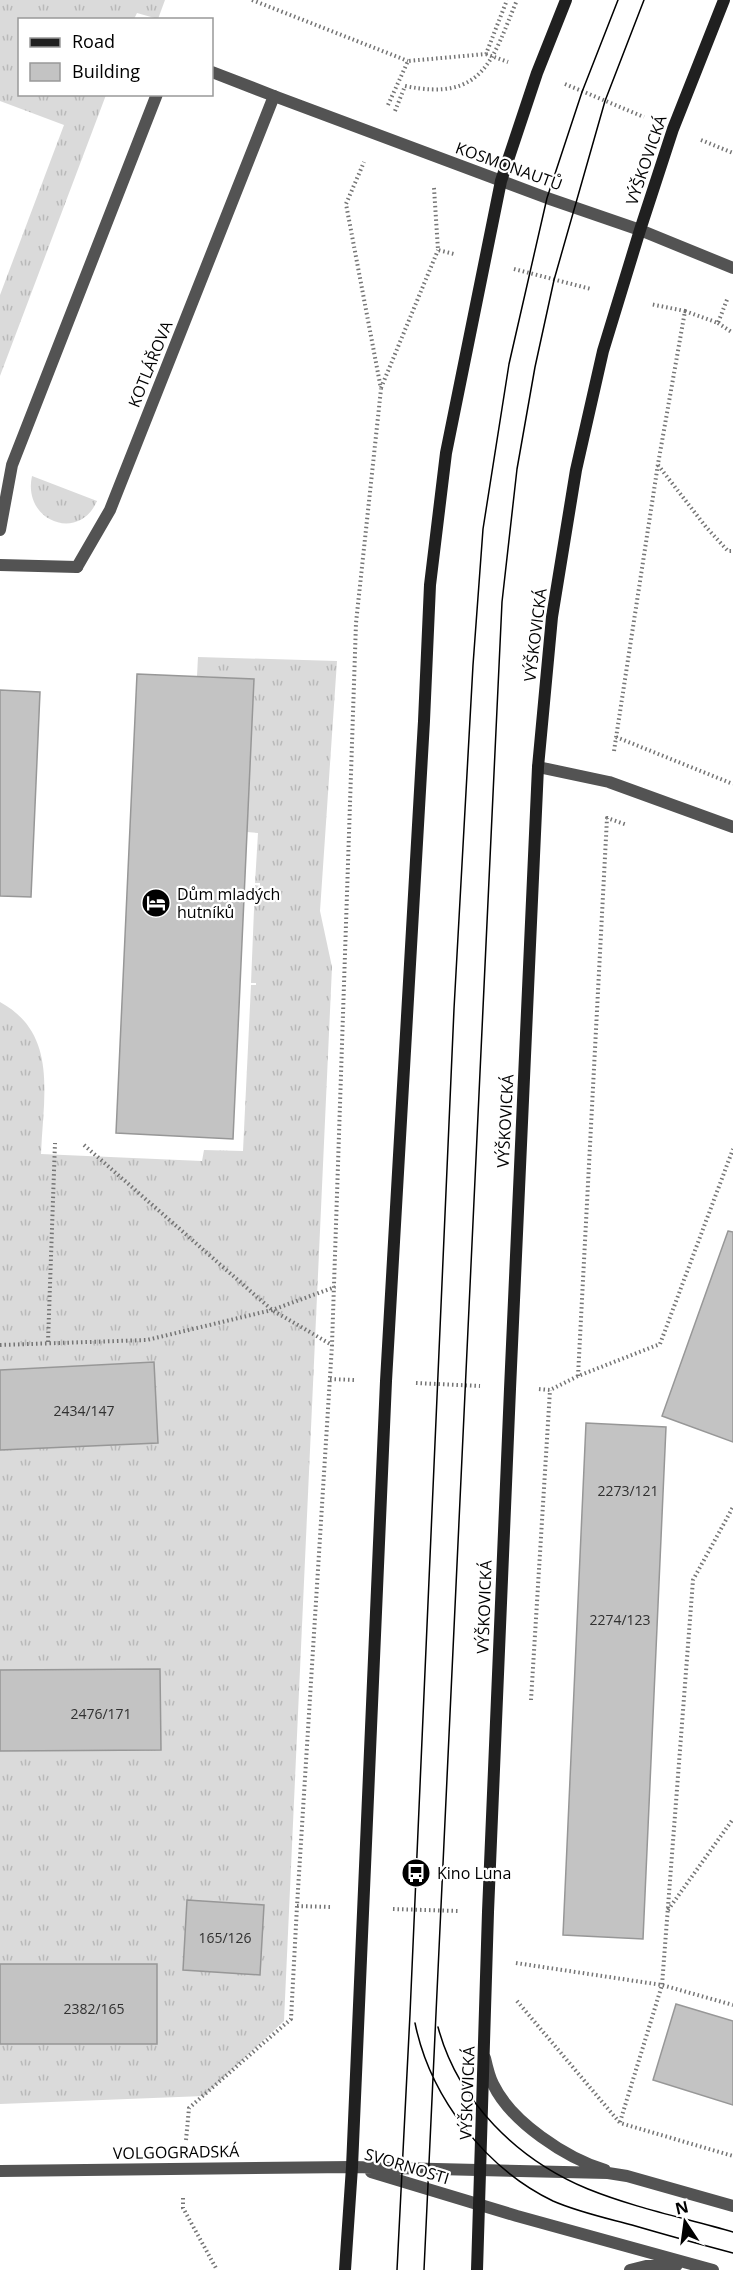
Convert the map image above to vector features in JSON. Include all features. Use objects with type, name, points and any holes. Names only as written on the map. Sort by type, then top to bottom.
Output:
[{"type":"street","points":[[345,2270],[352,2167],[386,1381],[424,733],[430,585],[446,453],[501,181],[537,73],[566,0]]},
{"type":"street","name":"VÝŠKOVICKÁ","points":[[477,2270],[488,1912],[538,767],[552,617],[576,470],[603,351],[674,129],[724,0]]},
{"type":"street","name":"KOSMONAUTŮ","points":[[213,72],[501,181],[640,230],[733,268]]},
{"type":"street","points":[[0,530],[12,465],[156,96]]},
{"type":"street","name":"KOTLÁŘOVA","points":[[0,564],[77,567],[110,510],[274,96]]},
{"type":"street","points":[[538,767],[609,782],[733,827]]},
{"type":"street","points":[[484,2053],[494,2086],[531,2128],[568,2153],[601,2168],[627,2176]]},
{"type":"street","name":"VOLGOGRADSKÁ","points":[[0,2171],[352,2167]]},
{"type":"street","name":"SVORNOSTI","points":[[352,2167],[608,2173],[627,2176],[733,2206]]},
{"type":"street","name":"SVORNOSTI","points":[[352,2167],[709,2269]]},
{"type":"street","points":[[630,2270],[666,2264],[709,2269]]},
{"type":"path","points":[[252,0],[408,61],[486,54],[733,153]]},
{"type":"path","points":[[486,54],[507,0]]},
{"type":"path","points":[[381,389],[346,204],[405,86],[422,90],[457,87],[479,76],[494,57],[517,0]]},
{"type":"path","points":[[380,136],[408,61]]},
{"type":"path","points":[[217,2270],[183,2208],[183,2169],[189,2108],[291,2019],[335,1287],[356,623],[381,389],[438,250]]},
{"type":"path","points":[[718,323],[729,293]]},
{"type":"path","points":[[685,311],[718,323],[733,333]]},
{"type":"path","points":[[657,464],[706,527],[728,551],[733,551]]},
{"type":"path","points":[[616,737],[733,784]]},
{"type":"path","points":[[578,1376],[607,818],[628,825]]},
{"type":"path","points":[[48,1342],[55,1143]]},
{"type":"path","points":[[84,1145],[272,1310],[332,1345]]},
{"type":"path","points":[[330,1379],[550,1390],[578,1376],[660,1344],[733,1149]]},
{"type":"path","points":[[0,1344],[147,1340],[272,1310],[335,1287]]},
{"type":"path","points":[[530,1711],[550,1390]]},
{"type":"path","points":[[620,2123],[662,1985],[693,1580],[733,1507]]},
{"type":"path","points":[[668,1910],[733,1818]]},
{"type":"path","points":[[297,1906],[488,1912]]},
{"type":"path","points":[[516,1953],[516,1972]]},
{"type":"path","points":[[516,1963],[662,1985],[733,2005]]},
{"type":"path","points":[[516,1991],[517,2001],[620,2123],[733,2156]]},
{"type":"green space","points":[[0,0],[165,0],[158,18],[137,13],[134,18],[18,18],[18,96],[106,96],[0,376],[0,295],[64,125],[0,101]]},
{"type":"green space","points":[[32,476],[97,501],[89,514],[78,521],[66,523],[54,521],[43,515],[35,505],[31,492]]},
{"type":"green space","points":[[198,657],[337,661],[320,911],[332,967],[284,2021],[204,2096],[0,2104],[0,1002],[19,1015],[32,1031],[39,1049],[44,1089],[41,1154],[202,1161],[204,1150],[243,1151],[251,985],[256,985],[256,983],[251,983],[255,885],[260,886],[260,883],[255,883],[258,833],[247,832],[254,679],[197,676]]},
{"type":"building","points":[[137,674],[254,679],[233,1139],[116,1133]]},
{"type":"building","points":[[0,690],[40,692],[31,897],[0,896]]},
{"type":"building","points":[[728,1231],[733,1232],[733,1442],[662,1416]]},
{"type":"building","points":[[154,1362],[158,1443],[0,1450],[0,1370]]},
{"type":"building","points":[[586,1423],[666,1427],[643,1939],[563,1935]]},
{"type":"building","points":[[160,1669],[161,1750],[0,1751],[0,1670]]},
{"type":"building","points":[[187,1900],[264,1905],[260,1975],[183,1970]]},
{"type":"building","points":[[0,1964],[157,1964],[157,2044],[0,2044]]},
{"type":"building","points":[[676,2004],[733,2021],[733,2105],[653,2080]]},
{"type":"tram line","points":[[397,2270],[454,1009],[483,529],[509,364],[547,198],[582,92],[618,0]]},
{"type":"tram line","points":[[424,2270],[502,602],[517,469],[535,367],[554,280],[605,101],[644,0]]},
{"type":"tram line","points":[[415,2023],[422,2051],[447,2103],[483,2150],[528,2187],[553,2201],[572,2208],[733,2253]]},
{"type":"tram line","points":[[438,2027],[447,2054],[476,2104],[515,2145],[538,2162],[562,2177],[606,2196],[733,2232]]},
{"type":"place","name":"Dům mladých hutníků","points":[[156,903]]},
{"type":"place","name":"Kino Luna","points":[[416,1873]]}]
